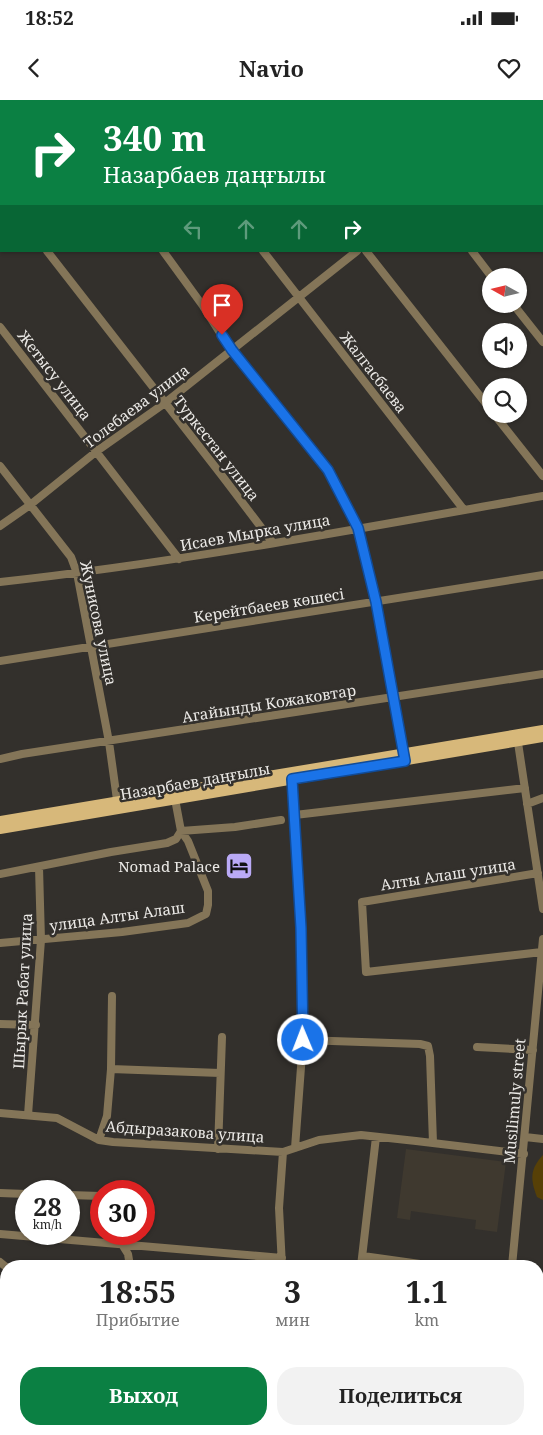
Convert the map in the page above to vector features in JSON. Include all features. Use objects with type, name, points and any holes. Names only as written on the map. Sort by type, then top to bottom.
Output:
[{"type":"main road","points":[[517,738],[543,730]]},
{"type":"main road","name":"Назарбаев даңғылы","points":[[0,828],[117,805],[175,799],[404,757],[517,738],[543,737]]},
{"type":"main road","points":[[0,821],[117,805],[404,757]]},
{"type":"street","name":"Туркестан улица","points":[[48,252],[273,543]]},
{"type":"street","points":[[164,252],[232,350],[328,470],[358,528],[376,602],[404,757]]},
{"type":"street","name":"Жалгасбаева","points":[[264,252],[464,510]]},
{"type":"street","name":"Толебаева улица","points":[[0,526],[97,451],[165,403],[356,252]]},
{"type":"street","points":[[367,252],[482,399]]},
{"type":"street","points":[[473,252],[485,268]]},
{"type":"street","points":[[520,313],[543,342]]},
{"type":"street","name":"Жетысу улица","points":[[0,327],[179,559]]},
{"type":"street","points":[[501,423],[543,476]]},
{"type":"street","name":"Жунисова улица","points":[[0,466],[71,557],[77,573],[109,742],[117,805]]},
{"type":"street","name":"Исаев Мырка улица","points":[[0,582],[179,559],[543,496]]},
{"type":"street","name":"Керейтбаеев көшесі","points":[[0,661],[543,575]]},
{"type":"street","name":"Агайынды Кожаковтар","points":[[0,760],[22,754],[543,674]]},
{"type":"street","points":[[517,738],[527,804],[539,862],[538,873],[543,909]]},
{"type":"street","points":[[292,779],[301,928],[303,1040],[295,1148]]},
{"type":"street","points":[[295,815],[525,788]]},
{"type":"street","points":[[527,804],[543,798]]},
{"type":"street","points":[[175,799],[182,831]]},
{"type":"street","points":[[0,874],[167,843],[176,838],[182,831],[281,820]]},
{"type":"street","name":"улица Алты Алаш","points":[[0,943],[122,932],[188,923],[206,914],[208,891],[188,841],[182,831]]},
{"type":"street","name":"Шырык Рабат улица","points":[[28,1115],[41,940],[39,868]]},
{"type":"street","name":"Алты Алаш улица","points":[[538,873],[362,902],[366,972],[542,952]]},
{"type":"street","name":"Musilimuly street","points":[[513,1260],[542,967],[543,938]]},
{"type":"street","points":[[99,1140],[107,1116],[112,996]]},
{"type":"street","points":[[0,1024],[36,1025]]},
{"type":"street","points":[[218,1149],[222,1037]]},
{"type":"street","points":[[303,1040],[420,1044],[428,1046],[433,1143]]},
{"type":"street","points":[[477,1047],[533,1047],[543,1045]]},
{"type":"street","points":[[110,1069],[220,1073]]},
{"type":"street","name":"Абдыразакова улица","points":[[0,1112],[57,1118],[99,1140],[113,1142],[283,1152]]},
{"type":"street","points":[[282,1260],[279,1208],[283,1152],[319,1140],[361,1135],[524,1154]]},
{"type":"street","points":[[362,1260],[376,1137]]},
{"type":"street","points":[[525,1137],[543,1139]]},
{"type":"street","points":[[0,1193],[15,1194]]},
{"type":"street","points":[[0,1234],[262,1260]]},
{"type":"street","points":[[123,1246],[129,1260]]},
{"type":"street","points":[[363,1256],[391,1260]]},
{"type":"shaded area","points":[[406,1149],[506,1162],[497,1232],[475,1229],[476,1220],[411,1211],[410,1220],[397,1218]]},
{"type":"shaded area","points":[[543,1155],[543,1200],[537,1197],[532,1175]]},
{"type":"place","name":"Nomad Palace","points":[[239,866]]},
{"type":"route","points":[[222,335],[328,470],[358,528],[376,602],[405,761],[292,779],[301,928],[303,1040]]}]
